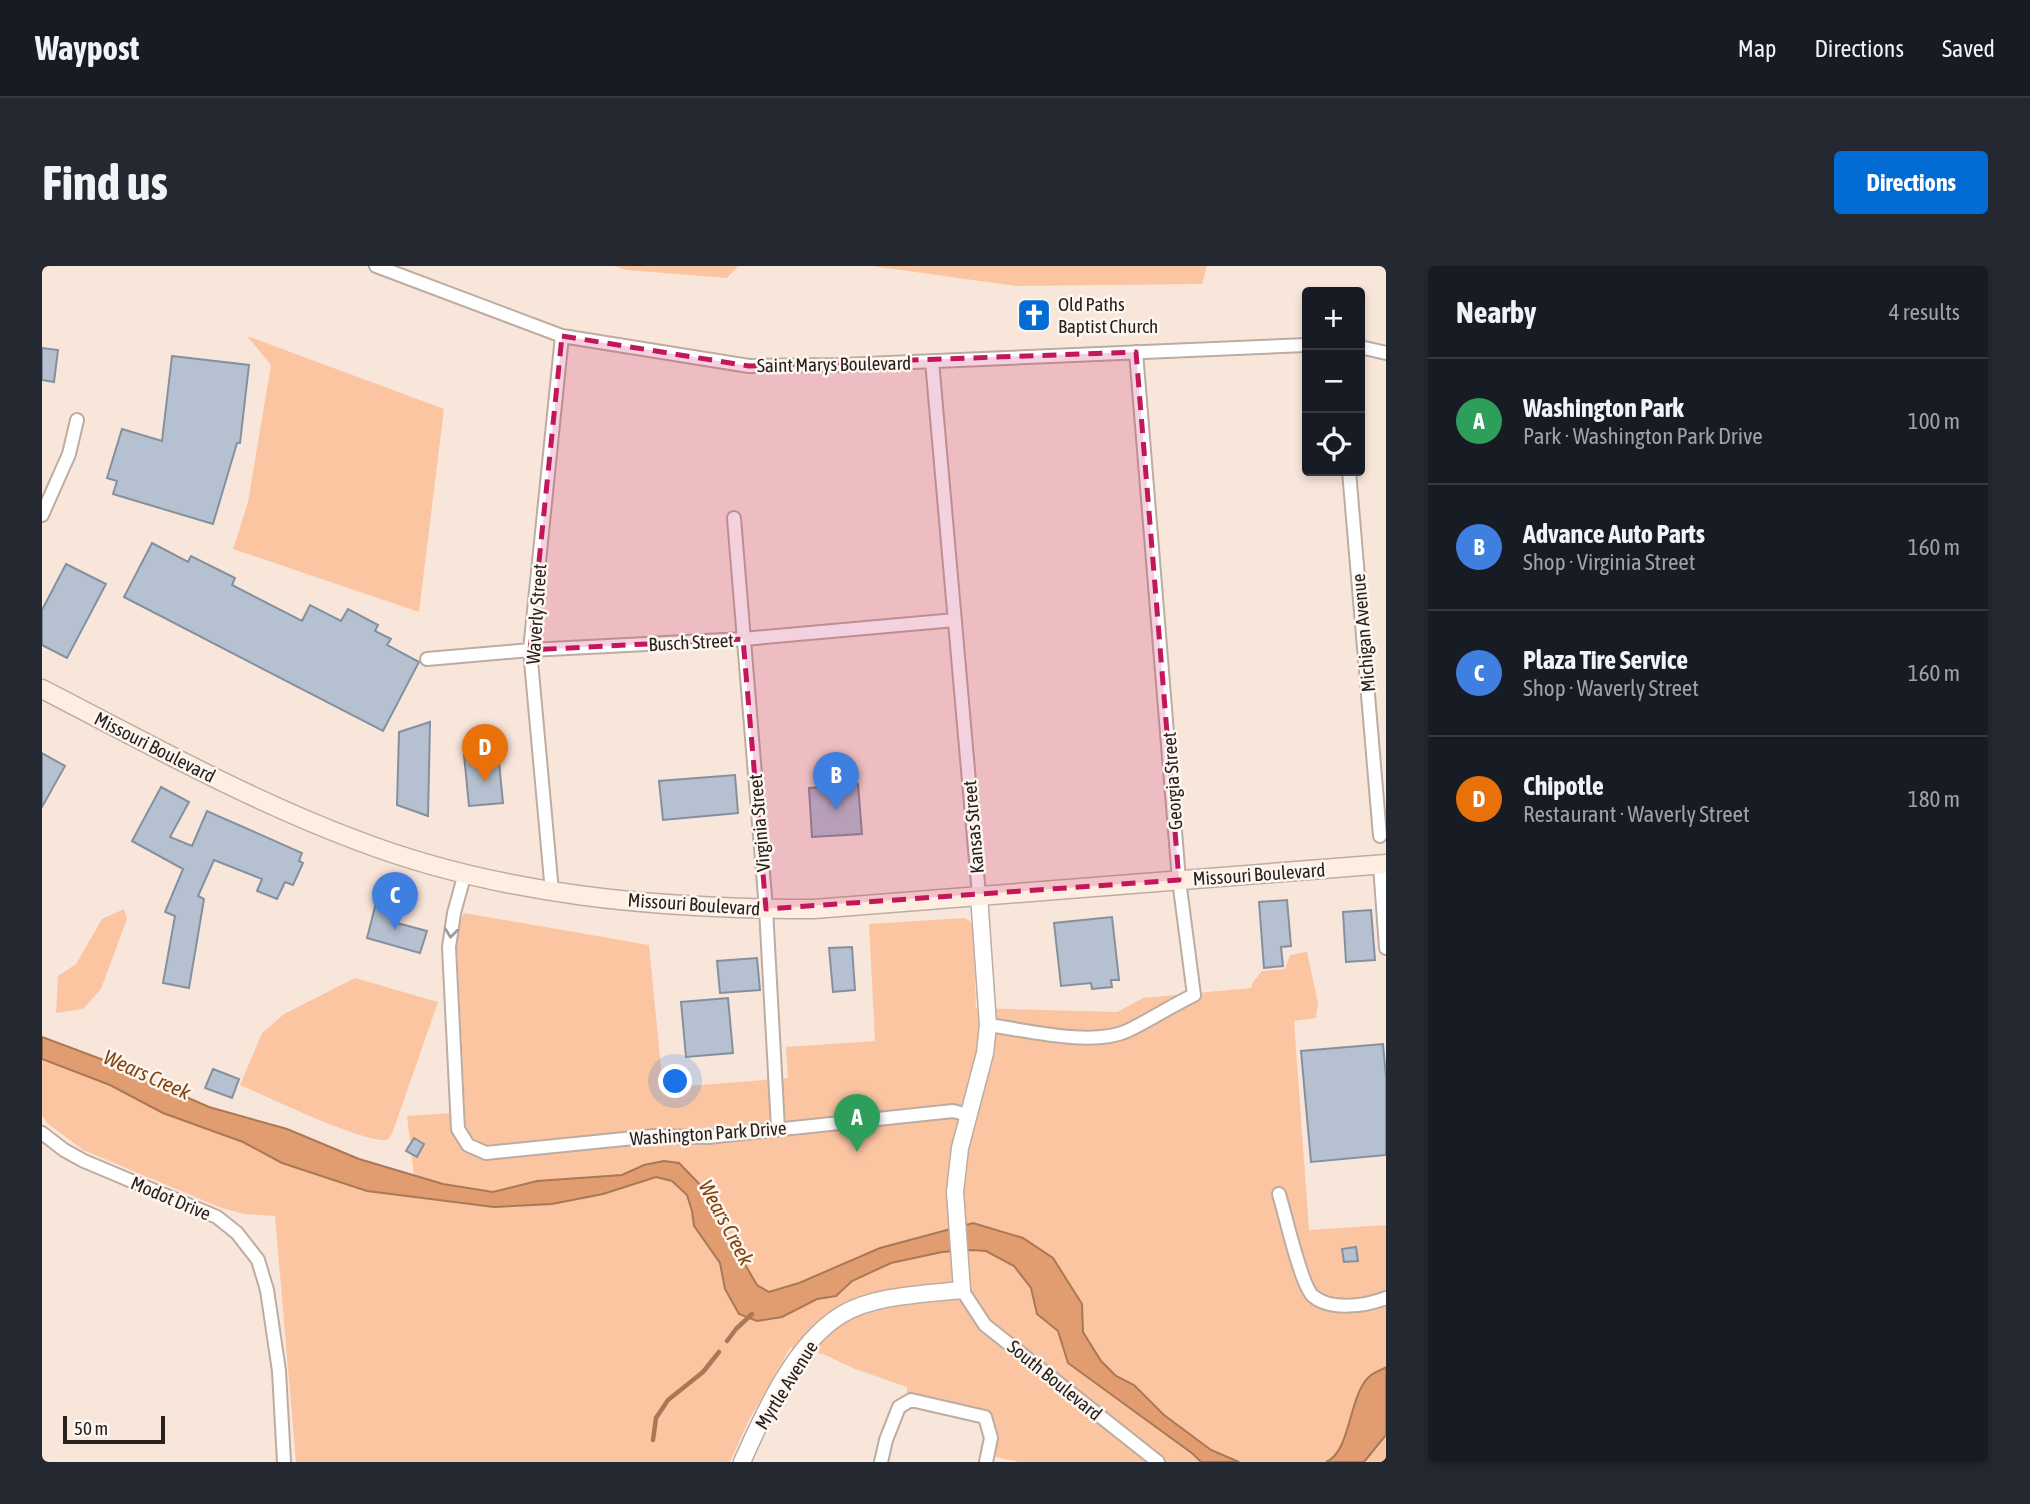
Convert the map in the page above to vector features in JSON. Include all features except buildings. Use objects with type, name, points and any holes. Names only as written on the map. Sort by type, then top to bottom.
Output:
[{"type":"main road","name":"Missouri Boulevard","points":[[42,689],[237,790],[356,841],[465,873],[552,891],[663,904],[814,909],[1383,864]]},
{"type":"street","name":"Saint Marys Boulevard","points":[[376,266],[562,336],[749,366],[1302,345]]},
{"type":"street","name":"Waverly Street","points":[[552,891],[530,649],[562,336]]},
{"type":"street","points":[[1365,349],[1386,353]]},
{"type":"street","name":"Georgia Street","points":[[988,1025],[1072,1036],[1110,1036],[1126,1031],[1194,995],[1179,880],[1136,352]]},
{"type":"street","name":"Kansas Street","points":[[932,361],[988,1025],[985,1053],[960,1149],[955,1208],[962,1290]]},
{"type":"street","points":[[42,515],[69,454],[76,420]]},
{"type":"street","name":"Michigan Avenue","points":[[1349,476],[1380,836]]},
{"type":"street","name":"Virginia Street","points":[[734,518],[766,909],[778,1128]]},
{"type":"street","name":"Busch Street","points":[[427,659],[530,649],[743,639],[955,620]]},
{"type":"street","points":[[1383,864],[1386,948]]},
{"type":"street","name":"Washington Park Drive","points":[[465,873],[450,932],[458,1129],[468,1145],[486,1153],[654,1136],[708,1137],[953,1111],[968,1115]]},
{"type":"street","name":"Modot Drive","points":[[42,1133],[84,1161],[217,1217],[248,1246],[258,1260],[267,1290],[279,1371],[284,1462]]},
{"type":"street","points":[[1279,1194],[1311,1295],[1328,1305],[1373,1303],[1386,1298]]},
{"type":"street","name":"Myrtle Avenue","points":[[742,1462],[781,1386],[812,1338],[842,1314],[898,1296],[962,1290]]},
{"type":"street","name":"South Boulevard","points":[[962,1290],[985,1325],[1158,1462]]},
{"type":"street","points":[[881,1462],[899,1407],[911,1400],[985,1417],[991,1438],[986,1462]]},
{"type":"highlighted area","points":[[562,336],[749,366],[1136,352],[1179,880],[766,909],[743,639],[530,650]]},
{"type":"shaded area","points":[[614,266],[738,266],[727,278],[627,270]]},
{"type":"shaded area","points":[[872,266],[1207,266],[1202,284],[1016,286]]},
{"type":"shaded area","points":[[247,336],[444,409],[419,612],[233,549],[248,502],[271,365]]},
{"type":"shaded area","points":[[124,909],[127,919],[101,989],[83,1009],[56,1013],[58,976],[76,964],[102,919]]},
{"type":"shaded area","points":[[464,913],[649,945],[663,1088],[788,1078],[786,1047],[875,1041],[869,924],[964,918],[970,921],[973,927],[976,1008],[1117,1012],[1143,998],[1251,988],[1262,971],[1285,969],[1290,955],[1307,952],[1318,1003],[1316,1018],[1294,1021],[1309,1230],[1386,1225],[1386,1462],[1019,1462],[995,1457],[996,1438],[974,1410],[907,1394],[907,1387],[855,1369],[823,1354],[790,1348],[748,1422],[730,1462],[296,1462],[275,1216],[244,1214],[219,1207],[83,1150],[47,1123],[42,1115],[42,1059],[110,1085],[163,1113],[243,1142],[283,1163],[416,1195],[407,1116],[465,1112],[456,929]]},
{"type":"shaded area","points":[[355,978],[438,1002],[392,1134],[387,1140],[337,1127],[240,1085],[262,1033],[284,1014]]},
{"type":"shaded area","points":[[42,1037],[133,1071],[209,1107],[287,1129],[359,1159],[443,1184],[493,1192],[537,1181],[622,1175],[644,1165],[664,1161],[679,1163],[711,1196],[725,1230],[757,1285],[769,1292],[799,1283],[880,1248],[973,1223],[1023,1238],[1053,1258],[1082,1304],[1083,1332],[1101,1361],[1116,1376],[1134,1385],[1164,1415],[1211,1450],[1239,1462],[1201,1462],[1068,1363],[1058,1331],[1037,1314],[1031,1288],[1014,1266],[986,1251],[942,1252],[891,1263],[852,1281],[836,1296],[817,1299],[782,1317],[757,1321],[739,1314],[725,1289],[720,1263],[694,1226],[687,1195],[672,1181],[656,1177],[603,1194],[552,1204],[494,1207],[367,1191],[282,1163],[243,1142],[163,1113],[110,1085],[42,1059]]},
{"type":"shaded area","points":[[1386,1367],[1386,1435],[1364,1462],[1326,1462],[1341,1446],[1364,1383],[1371,1375]]},
{"type":"waterway","points":[[727,1341],[752,1314]]},
{"type":"waterway","points":[[653,1440],[656,1418],[668,1400],[703,1372],[719,1352]]},
{"type":"place","name":"Old Paths Baptist Church","points":[[1034,315]]},
{"type":"place","name":"Chipotle","points":[[485,782]]},
{"type":"place","name":"Advance Auto Parts","points":[[836,810]]},
{"type":"place","name":"Plaza Tire Service","points":[[395,930]]},
{"type":"place","name":"Washington Park","points":[[857,1152]]},
{"type":"water label","name":"Wears Creek","points":[[147,1075]]},
{"type":"water label","name":"Wears Creek","points":[[726,1223]]}]
